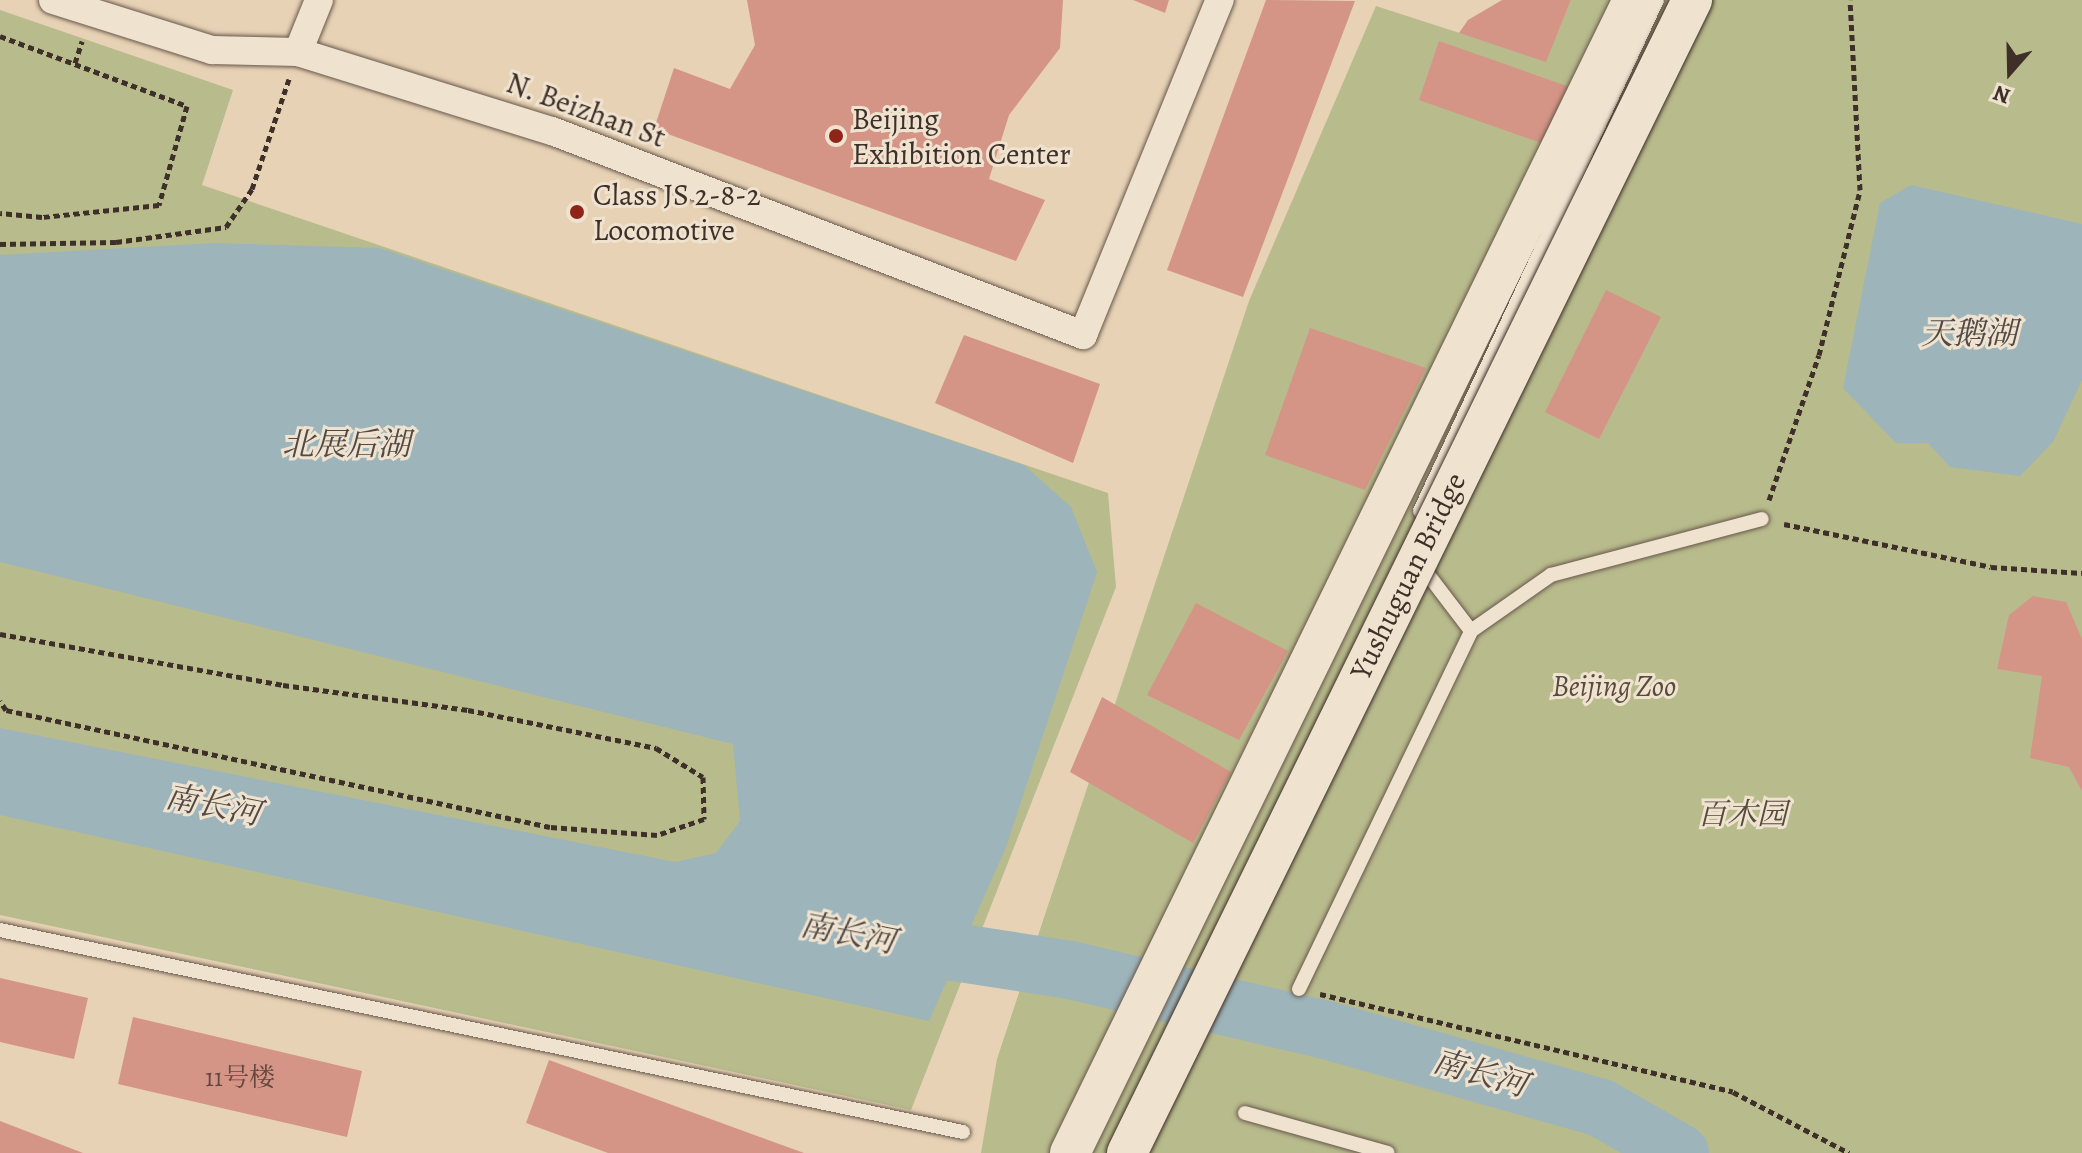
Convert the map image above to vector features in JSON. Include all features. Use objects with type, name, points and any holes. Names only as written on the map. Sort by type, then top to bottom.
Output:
[{"type":"main road","name":"Yushuguan Bridge","points":[[1070,1153],[1633,0]]},
{"type":"main road","name":"Yushuguan Bridge","points":[[1127,1153],[1692,0]]},
{"type":"street","name":"N. Beizhan St","points":[[53,0],[212,50],[298,52],[552,131],[1083,335],[1220,0]]},
{"type":"street","points":[[298,52],[319,0]]},
{"type":"lane","points":[[1411,529],[1657,0]]},
{"type":"lane","points":[[1299,989],[1471,631],[1551,575],[1762,519]]},
{"type":"lane","points":[[1405,543],[1471,631]]},
{"type":"lane","points":[[0,930],[963,1132]]},
{"type":"lane","points":[[1245,1113],[1388,1153]]},
{"type":"path","points":[[1850,0],[1860,190],[1819,355],[1762,519],[1991,567],[2082,573]]},
{"type":"path","points":[[0,36],[187,106],[159,205],[42,217],[0,213]]},
{"type":"path","points":[[0,244],[116,242],[226,227],[252,189],[298,52]]},
{"type":"path","points":[[0,634],[268,683],[468,710],[656,748],[703,777],[704,819],[657,835],[550,827],[6,710],[0,701]]},
{"type":"path","points":[[1299,989],[1733,1092],[1849,1153]]},
{"type":"green space","name":"Beijing Zoo","points":[[1571,0],[2082,0],[2082,1153],[981,1153],[997,1059],[1249,301],[1376,6],[1546,61]]},
{"type":"green space","name":"北展后湖","points":[[0,10],[233,90],[202,185],[1108,493],[1116,587],[911,1110],[0,915]]},
{"type":"water","name":"天鹅湖","points":[[1911,185],[2082,224],[2082,380],[2053,442],[2020,476],[1950,467],[1928,443],[1896,443],[1843,388],[1880,203]]},
{"type":"water","name":"北展后湖","points":[[214,243],[380,248],[1024,465],[1071,507],[1097,572],[1006,847],[929,1021],[0,815],[0,728],[675,862],[716,853],[740,821],[733,744],[0,562],[0,255]]},
{"type":"building","name":"Beijing Exhibition Center","points":[[747,0],[1063,0],[1060,48],[1009,115],[989,179],[1045,200],[1016,261],[654,129],[674,68],[730,89],[755,45]]},
{"type":"building","points":[[1133,0],[1169,0],[1165,13]]},
{"type":"building","points":[[1266,0],[1355,1],[1243,297],[1167,270]]},
{"type":"building","points":[[1502,0],[1571,0],[1546,62],[1459,33],[1468,20]]},
{"type":"building","points":[[1439,41],[1584,92],[1564,151],[1419,100]]},
{"type":"building","points":[[1606,290],[1661,317],[1599,439],[1545,412]]},
{"type":"building","points":[[1310,328],[1426,368],[1365,490],[1265,455]]},
{"type":"building","points":[[964,335],[1100,384],[1073,463],[935,403]]},
{"type":"building","points":[[2033,596],[2066,602],[2082,639],[2082,791],[2069,767],[2030,758],[2042,676],[1997,669],[2009,615]]},
{"type":"building","points":[[1196,603],[1288,651],[1239,740],[1147,695]]},
{"type":"building","points":[[1102,697],[1231,772],[1193,843],[1070,772]]},
{"type":"building","points":[[0,978],[88,998],[74,1059],[0,1042]]},
{"type":"building","points":[[133,1017],[362,1071],[347,1137],[118,1084]]},
{"type":"building","points":[[549,1060],[804,1153],[608,1153],[526,1123]]},
{"type":"building","points":[[0,1121],[83,1153],[0,1153]]},
{"type":"waterway","name":"南长河","points":[[883,941],[1070,970],[1326,1030],[1601,1108],[1680,1153]]},
{"type":"place","name":"Beijing Exhibition Center","points":[[836,136]]},
{"type":"place","name":"Class JS 2-8-2 Locomotive","points":[[577,212]]},
{"type":"park label","name":"百木园","points":[[1742,814]]}]
